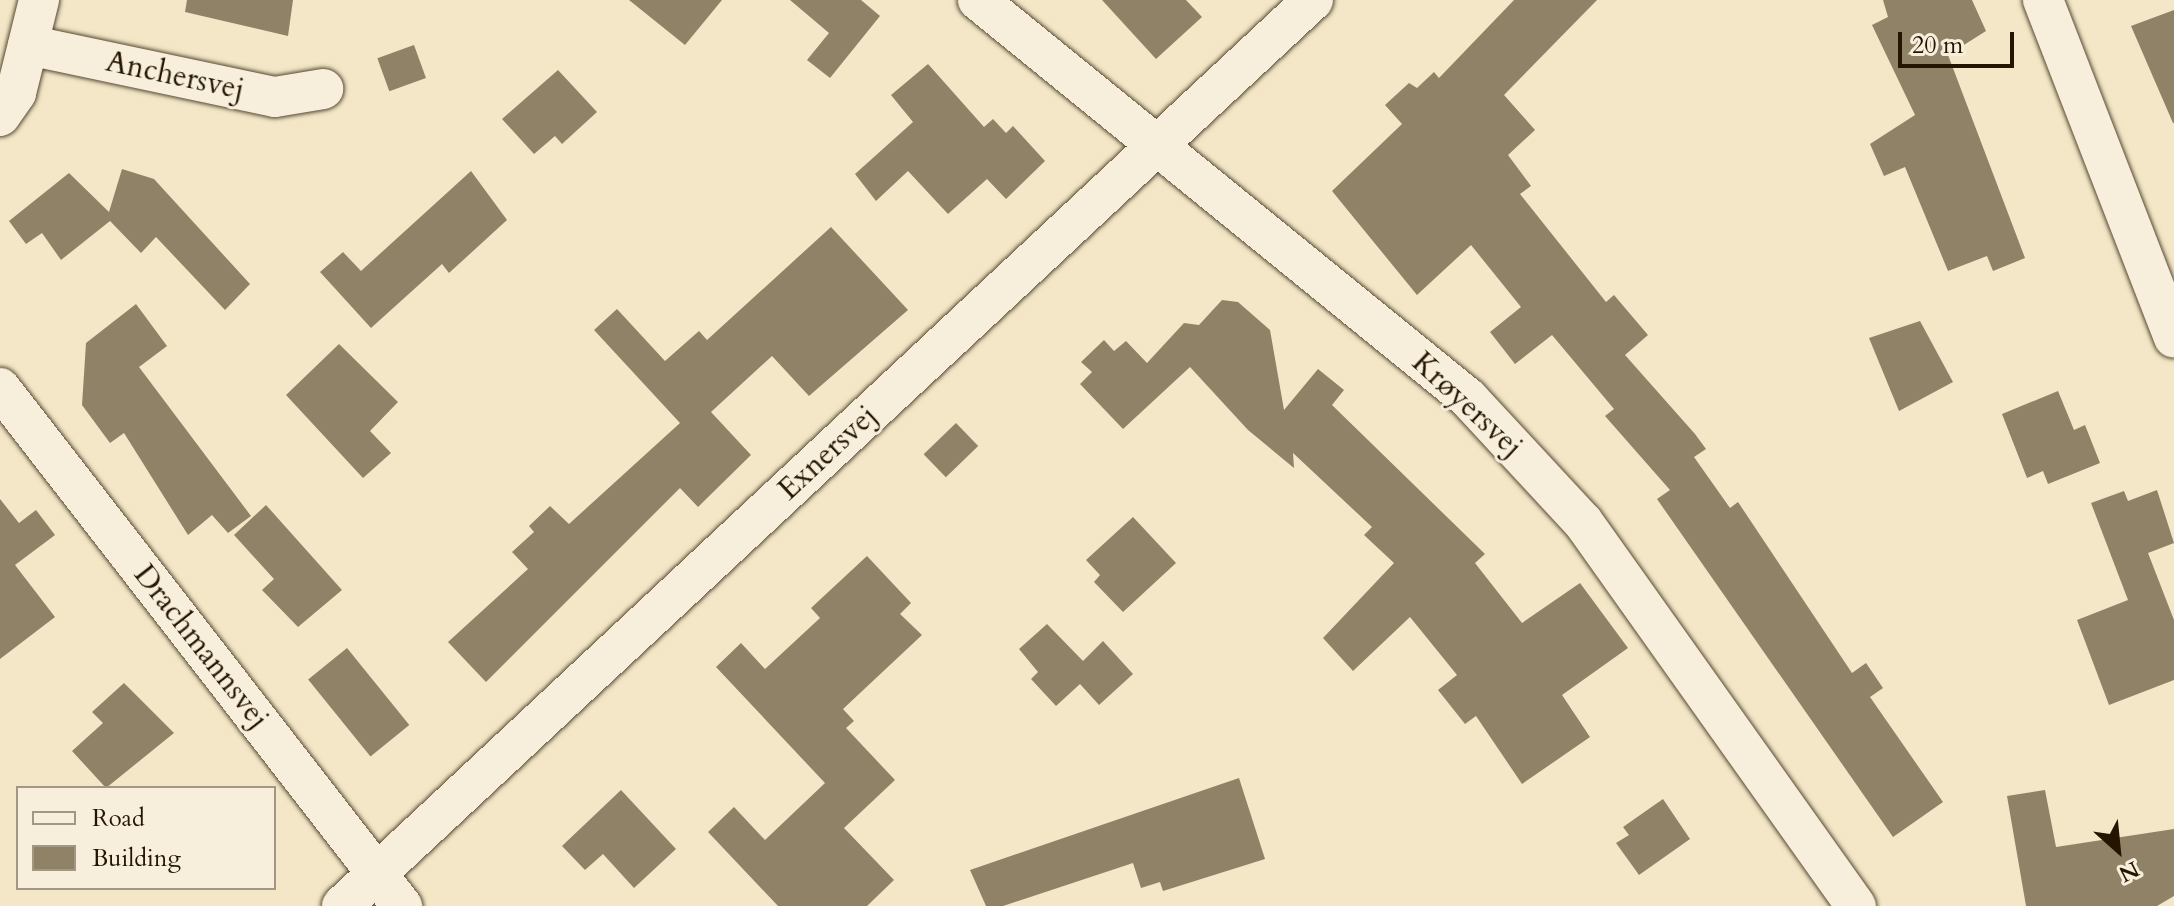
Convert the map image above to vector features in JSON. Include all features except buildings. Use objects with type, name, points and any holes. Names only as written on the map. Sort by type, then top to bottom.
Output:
[{"type":"street","points":[[0,116],[16,93],[39,0]]},
{"type":"street","name":"Krøyersvej","points":[[978,0],[1468,398],[1583,522],[1856,906]]},
{"type":"street","name":"Exnersvej","points":[[342,906],[1313,0]]},
{"type":"street","points":[[2043,0],[2174,338]]},
{"type":"street","name":"Anchersvej","points":[[28,45],[275,97],[323,89]]},
{"type":"street","name":"Drachmannsvej","points":[[0,388],[402,906]]}]
